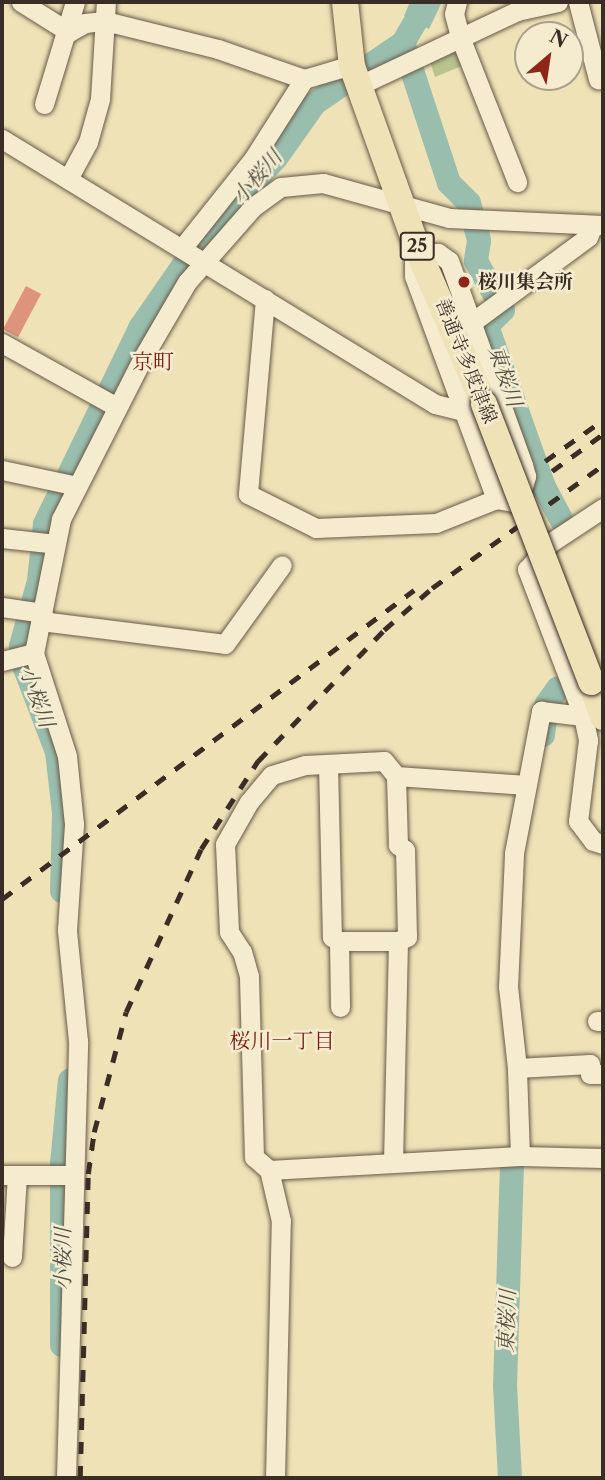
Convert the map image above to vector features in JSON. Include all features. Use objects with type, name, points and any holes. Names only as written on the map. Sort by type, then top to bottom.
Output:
[{"type":"main road","name":"善通寺多度津線","points":[[345,2],[356,75],[475,408],[597,681],[593,716]]},
{"type":"street","points":[[26,2],[69,32]]},
{"type":"street","points":[[44,104],[69,32],[75,2]]},
{"type":"street","points":[[457,2],[454,14],[460,37],[517,182]]},
{"type":"street","points":[[69,32],[106,11],[298,73],[304,79],[356,75],[408,62],[517,11],[558,2]]},
{"type":"street","points":[[578,2],[598,79]]},
{"type":"street","points":[[68,179],[88,142],[100,99],[106,11]]},
{"type":"street","points":[[66,1478],[63,1175],[78,1041],[67,930],[74,824],[65,747],[39,681],[20,656],[35,614],[46,543],[70,485],[110,403],[192,252],[304,79]]},
{"type":"street","points":[[2,139],[192,252],[435,404],[475,408],[496,499]]},
{"type":"street","points":[[192,252],[253,207],[293,182],[323,183],[454,219],[598,225]]},
{"type":"street","points":[[471,323],[587,237],[598,225]]},
{"type":"street","points":[[265,299],[248,494],[316,528],[436,523],[496,499],[513,502],[520,495],[526,476],[449,261],[439,253],[419,253]]},
{"type":"street","points":[[2,344],[110,403]]},
{"type":"street","points":[[2,470],[70,485]]},
{"type":"street","points":[[603,508],[550,543],[527,569],[528,577],[593,716],[578,821],[593,841],[603,844]]},
{"type":"street","points":[[2,538],[46,543]]},
{"type":"street","points":[[550,543],[597,681]]},
{"type":"street","points":[[2,607],[225,644],[282,565]]},
{"type":"street","points":[[520,1156],[517,1068],[508,988],[509,906],[527,785],[547,712],[593,716]]},
{"type":"street","points":[[275,1478],[283,1282],[281,1221],[270,1170],[254,1157],[249,976],[242,952],[229,932],[225,844],[250,802],[272,775],[305,765],[384,761],[397,776],[398,845],[405,850],[407,937],[398,941],[339,941],[332,937],[328,764]]},
{"type":"street","points":[[397,776],[527,785]]},
{"type":"street","points":[[339,941],[341,1007]]},
{"type":"street","points":[[393,1163],[398,941]]},
{"type":"street","points":[[517,1068],[590,1064],[590,1074],[603,1074]]},
{"type":"street","points":[[270,1170],[520,1156],[603,1158]]},
{"type":"street","points":[[12,1257],[9,1175],[63,1175]]},
{"type":"green space","points":[[460,42],[469,63],[435,77],[429,58]]},
{"type":"shaded area","points":[[410,2],[442,2],[429,29],[404,16]]},
{"type":"building","points":[[26,286],[41,294],[18,337],[3,329]]},
{"type":"waterway","name":"小桜川","points":[[62,891],[64,813],[57,752],[25,668],[21,646],[39,581],[45,524],[140,328],[201,240],[276,158],[315,103],[403,43],[427,2]]},
{"type":"waterway","name":"東桜川","points":[[403,43],[449,183],[469,203],[479,241],[476,261],[503,310],[487,326],[544,487],[562,521]]},
{"type":"waterway","name":"東桜川","points":[[543,735],[547,704],[558,688]]},
{"type":"waterway","name":"小桜川","points":[[62,1345],[62,1164],[70,1080]]},
{"type":"waterway","name":"東桜川","points":[[510,1478],[505,1387],[512,1163]]},
{"type":"railway","points":[[545,461],[603,420]]},
{"type":"railway","points":[[552,471],[603,434]]},
{"type":"railway","points":[[80,1478],[88,1174],[94,1132],[126,1012],[201,849],[258,761],[384,630],[432,588],[603,465]]},
{"type":"railway","points":[[2,899],[414,590]]},
{"type":"place","name":"桜川集会所","points":[[464,282]]},
{"type":"district","name":"京町","points":[[153,362]]},
{"type":"district","name":"桜川一丁目","points":[[282,1041]]}]
